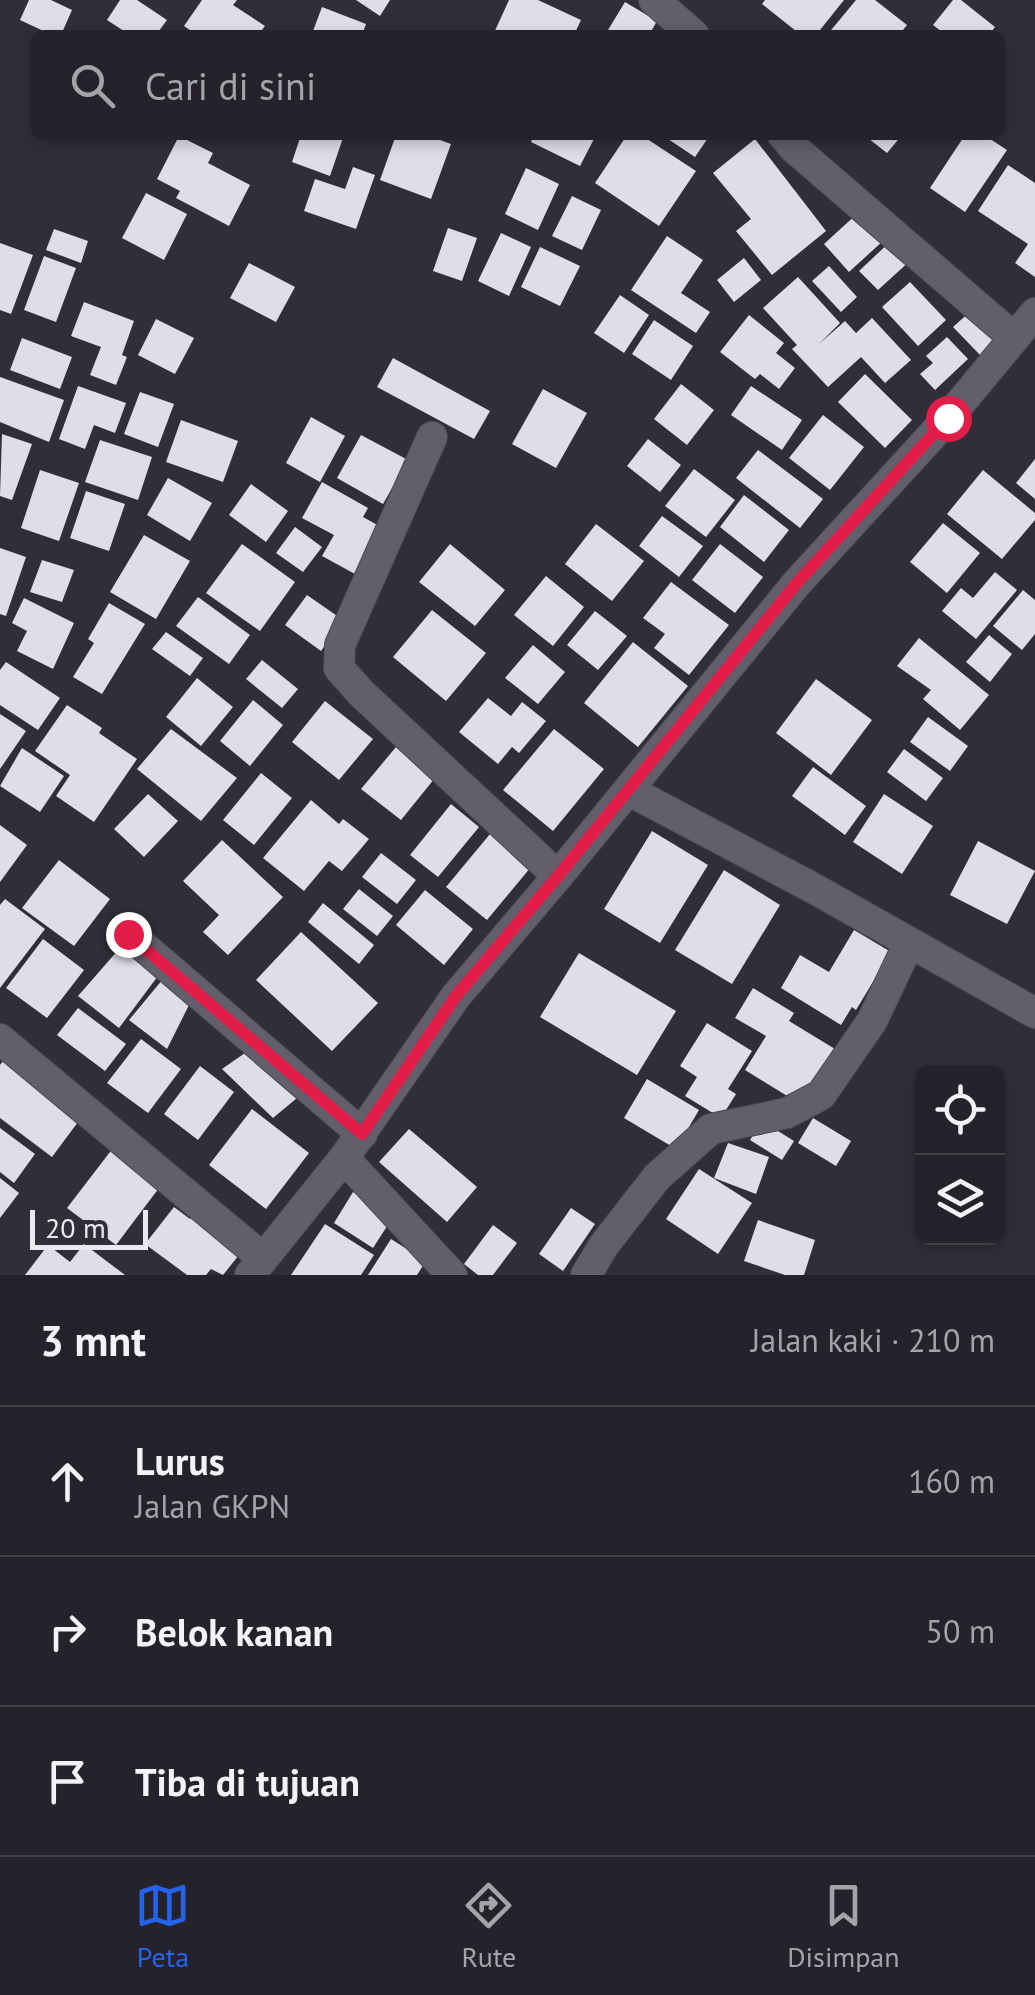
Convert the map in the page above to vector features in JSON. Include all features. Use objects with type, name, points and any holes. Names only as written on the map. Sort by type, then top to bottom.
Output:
[{"type":"street","points":[[654,0],[688,30]]},
{"type":"street","points":[[789,140],[1013,337]]},
{"type":"street","points":[[0,1040],[256,1266],[353,1146],[456,996],[796,584],[948,418],[1035,313]]},
{"type":"street","points":[[432,438],[340,645],[340,668],[346,679],[558,876]]},
{"type":"street","points":[[628,790],[1035,1013]]},
{"type":"street","points":[[128,934],[353,1146],[452,1275]]},
{"type":"street","points":[[586,1275],[604,1245],[657,1177],[711,1130],[787,1113],[821,1095],[872,1020],[909,943]]},
{"type":"building","points":[[29,0],[51,0],[72,10],[63,30],[41,30],[20,20]]},
{"type":"building","points":[[120,0],[137,0],[167,20],[160,30],[122,30],[107,20]]},
{"type":"building","points":[[202,0],[237,0],[233,5],[265,26],[262,30],[190,30],[184,26]]},
{"type":"building","points":[[356,0],[390,0],[380,16]]},
{"type":"building","points":[[509,0],[538,0],[581,20],[576,30],[495,30]]},
{"type":"building","points":[[765,0],[844,0],[820,30],[795,30],[762,4]]},
{"type":"building","points":[[856,0],[875,0],[907,25],[903,30],[831,30]]},
{"type":"building","points":[[953,0],[961,0],[995,27],[940,30],[933,25]]},
{"type":"building","points":[[625,2],[657,21],[652,30],[608,30]]},
{"type":"building","points":[[322,7],[366,24],[364,30],[313,30]]},
{"type":"building","points":[[177,140],[187,140],[213,153],[208,163],[250,185],[229,226],[176,198],[180,191],[157,179]]},
{"type":"building","points":[[299,140],[342,140],[330,176],[292,162]]},
{"type":"building","points":[[394,140],[440,140],[451,144],[431,199],[380,180]]},
{"type":"building","points":[[532,140],[593,140],[580,166]]},
{"type":"building","points":[[624,140],[649,140],[696,171],[659,226],[595,183]]},
{"type":"building","points":[[670,140],[707,140],[695,157]]},
{"type":"building","points":[[756,140],[826,231],[772,275],[736,231],[751,219],[713,173]]},
{"type":"building","points":[[870,140],[898,140],[887,153]]},
{"type":"building","points":[[962,140],[992,140],[1007,150],[965,212],[930,188]]},
{"type":"building","points":[[1008,165],[1035,183],[1035,277],[1015,263],[1028,244],[978,211]]},
{"type":"building","points":[[353,167],[375,175],[356,229],[304,211],[315,179],[345,189]]},
{"type":"building","points":[[526,168],[559,184],[538,230],[505,214]]},
{"type":"building","points":[[146,193],[187,214],[164,260],[122,238]]},
{"type":"building","points":[[572,196],[601,210],[582,250],[552,236]]},
{"type":"building","points":[[859,212],[884,240],[849,272],[824,244]]},
{"type":"building","points":[[448,228],[477,238],[462,281],[433,271]]},
{"type":"building","points":[[54,229],[88,241],[81,263],[46,250]]},
{"type":"building","points":[[501,233],[531,247],[509,296],[478,281]]},
{"type":"building","points":[[667,236],[703,260],[681,293],[710,312],[696,333],[631,290]]},
{"type":"building","points":[[892,240],[911,260],[878,290],[859,271]]},
{"type":"building","points":[[0,243],[33,255],[11,314],[0,310]]},
{"type":"building","points":[[540,247],[580,266],[560,306],[521,287]]},
{"type":"building","points":[[44,256],[76,268],[56,322],[24,310]]},
{"type":"building","points":[[744,258],[761,280],[734,302],[717,280]]},
{"type":"building","points":[[249,263],[295,287],[276,322],[230,298]]},
{"type":"building","points":[[829,266],[857,297],[841,312],[812,281]]},
{"type":"building","points":[[798,277],[840,323],[819,344],[845,321],[856,333],[872,318],[911,360],[885,383],[861,357],[828,387],[792,349],[797,345],[763,308]]},
{"type":"building","points":[[910,282],[946,320],[918,346],[882,307]]},
{"type":"building","points":[[620,295],[649,315],[624,353],[594,333]]},
{"type":"building","points":[[84,302],[134,321],[122,355],[127,357],[116,385],[90,375],[101,347],[71,336]]},
{"type":"building","points":[[972,310],[999,339],[981,356],[953,327]]},
{"type":"building","points":[[749,315],[784,343],[776,353],[795,368],[779,389],[760,374],[755,379],[720,352]]},
{"type":"building","points":[[156,319],[194,338],[175,374],[138,355]]},
{"type":"building","points":[[654,320],[693,346],[671,380],[632,354]]},
{"type":"building","points":[[947,337],[968,359],[935,390],[920,374],[933,363],[926,356]]},
{"type":"building","points":[[22,338],[72,357],[60,389],[10,370]]},
{"type":"building","points":[[393,358],[490,411],[474,439],[377,387]]},
{"type":"building","points":[[865,374],[912,420],[885,448],[838,402]]},
{"type":"building","points":[[0,377],[64,400],[49,442],[0,422]]},
{"type":"building","points":[[681,384],[714,410],[687,445],[654,419]]},
{"type":"building","points":[[78,386],[126,403],[115,433],[94,425],[85,449],[59,439]]},
{"type":"building","points":[[751,386],[802,420],[782,450],[731,415]]},
{"type":"building","points":[[543,389],[587,413],[556,468],[512,444]]},
{"type":"building","points":[[140,392],[174,404],[158,447],[124,434]]},
{"type":"building","points":[[823,415],[864,447],[830,490],[789,458]]},
{"type":"building","points":[[311,417],[345,436],[320,482],[286,463]]},
{"type":"building","points":[[181,420],[238,441],[223,482],[166,462]]},
{"type":"building","points":[[2,434],[32,444],[12,500],[0,496]]},
{"type":"building","points":[[361,435],[408,460],[383,504],[337,478]]},
{"type":"building","points":[[648,439],[681,465],[660,492],[627,466]]},
{"type":"building","points":[[100,440],[152,457],[138,500],[85,482]]},
{"type":"building","points":[[758,450],[823,499],[800,528],[736,478]]},
{"type":"building","points":[[1035,459],[1035,499],[1016,483]]},
{"type":"building","points":[[694,469],[735,500],[706,537],[665,506]]},
{"type":"building","points":[[40,470],[79,483],[59,541],[21,528]]},
{"type":"building","points":[[983,470],[1035,513],[1035,520],[1002,559],[947,514]]},
{"type":"building","points":[[168,478],[212,503],[190,541],[147,515]]},
{"type":"building","points":[[322,482],[368,508],[363,517],[381,527],[355,574],[322,556],[334,535],[302,518]]},
{"type":"building","points":[[251,484],[288,511],[266,542],[229,515]]},
{"type":"building","points":[[86,491],[125,504],[109,551],[70,538]]},
{"type":"building","points":[[744,495],[789,530],[764,562],[720,527]]},
{"type":"building","points":[[662,516],[703,546],[679,577],[639,546]]},
{"type":"building","points":[[943,523],[980,553],[947,593],[910,562]]},
{"type":"building","points":[[596,524],[644,561],[612,601],[565,564]]},
{"type":"building","points":[[295,527],[322,547],[303,572],[276,553]]},
{"type":"building","points":[[144,535],[190,561],[156,619],[110,592]]},
{"type":"building","points":[[242,544],[295,582],[260,631],[206,593]]},
{"type":"building","points":[[450,544],[505,590],[475,626],[419,582]]},
{"type":"building","points":[[720,544],[763,577],[735,613],[692,580]]},
{"type":"building","points":[[0,548],[26,557],[6,616],[0,614]]},
{"type":"building","points":[[42,560],[74,570],[62,602],[30,592]]},
{"type":"building","points":[[995,572],[1017,590],[976,639],[942,611],[961,588],[973,598]]},
{"type":"building","points":[[546,576],[584,607],[553,646],[514,615]]},
{"type":"building","points":[[671,582],[729,625],[689,675],[654,648],[665,634],[643,618]]},
{"type":"building","points":[[1023,590],[1035,600],[1035,634],[1022,650],[993,626]]},
{"type":"building","points":[[307,595],[343,620],[321,651],[285,625]]},
{"type":"building","points":[[198,597],[250,635],[229,664],[176,626]]},
{"type":"building","points":[[24,598],[74,623],[53,669],[17,651],[27,631],[12,623]]},
{"type":"building","points":[[109,603],[145,624],[102,694],[73,677],[94,643],[88,639]]},
{"type":"building","points":[[432,610],[486,653],[446,701],[393,657]]},
{"type":"building","points":[[595,611],[627,636],[598,670],[567,645]]},
{"type":"building","points":[[166,632],[203,658],[190,676],[152,649]]},
{"type":"building","points":[[989,635],[1012,654],[990,682],[966,662]]},
{"type":"building","points":[[919,638],[989,695],[960,730],[923,699],[931,690],[897,666]]},
{"type":"building","points":[[633,642],[688,686],[638,747],[584,703]]},
{"type":"building","points":[[533,645],[565,672],[538,704],[505,678]]},
{"type":"building","points":[[262,660],[298,689],[282,708],[246,679]]},
{"type":"building","points":[[6,662],[60,698],[38,730],[0,705],[0,670]]},
{"type":"building","points":[[197,678],[233,707],[201,746],[166,717]]},
{"type":"building","points":[[816,679],[872,720],[831,775],[776,733]]},
{"type":"building","points":[[488,698],[511,716],[522,702],[546,721],[519,753],[512,747],[498,764],[459,732]]},
{"type":"building","points":[[253,700],[283,725],[250,766],[220,741]]},
{"type":"building","points":[[325,701],[373,739],[339,780],[292,742]]},
{"type":"building","points":[[67,705],[102,728],[99,733],[137,759],[94,822],[56,796],[70,775],[35,751]]},
{"type":"building","points":[[0,714],[26,731],[0,769]]},
{"type":"building","points":[[928,717],[968,746],[950,771],[910,742]]},
{"type":"building","points":[[171,729],[237,778],[201,821],[137,769]]},
{"type":"building","points":[[554,729],[604,769],[553,831],[503,790]]},
{"type":"building","points":[[396,747],[435,778],[401,820],[361,789]]},
{"type":"building","points":[[22,748],[64,776],[40,812],[0,786]]},
{"type":"building","points":[[904,749],[943,778],[926,801],[887,772]]},
{"type":"building","points":[[813,767],[866,806],[845,835],[792,796]]},
{"type":"building","points":[[261,773],[292,798],[254,845],[223,820]]},
{"type":"building","points":[[148,794],[178,821],[144,857],[114,829]]},
{"type":"building","points":[[884,794],[933,826],[902,874],[853,842]]},
{"type":"building","points":[[311,800],[339,824],[343,819],[369,839],[342,871],[329,861],[304,891],[263,858]]},
{"type":"building","points":[[451,804],[479,827],[438,877],[410,855]]},
{"type":"building","points":[[0,825],[27,845],[0,882]]},
{"type":"building","points":[[652,831],[708,865],[660,943],[604,909]]},
{"type":"building","points":[[490,834],[531,867],[487,920],[446,887]]},
{"type":"building","points":[[222,840],[283,897],[228,955],[203,932],[219,915],[183,881]]},
{"type":"building","points":[[978,841],[1035,871],[1007,924],[950,895]]},
{"type":"building","points":[[381,853],[416,880],[397,904],[362,877]]},
{"type":"building","points":[[59,860],[110,899],[74,946],[22,908]]},
{"type":"building","points":[[724,870],[780,905],[732,984],[675,950]]},
{"type":"building","points":[[359,889],[393,916],[377,936],[343,909]]},
{"type":"building","points":[[425,890],[473,929],[444,965],[396,925]]},
{"type":"building","points":[[5,899],[45,929],[0,988],[0,905]]},
{"type":"building","points":[[323,903],[374,945],[359,964],[308,922]]},
{"type":"building","points":[[854,930],[891,952],[856,1010],[852,1007],[841,1025],[781,988],[800,955],[829,972]]},
{"type":"building","points":[[301,932],[378,1003],[332,1051],[256,980]]},
{"type":"building","points":[[43,939],[84,970],[47,1018],[6,988]]},
{"type":"building","points":[[126,941],[158,976],[119,1028],[78,996]]},
{"type":"building","points":[[579,953],[676,1011],[637,1075],[540,1017]]},
{"type":"building","points":[[163,979],[190,1003],[167,1049],[129,1020]]},
{"type":"building","points":[[753,988],[794,1013],[789,1021],[835,1049],[802,1105],[745,1070],[766,1036],[735,1018]]},
{"type":"building","points":[[78,1008],[126,1044],[105,1071],[57,1035]]},
{"type":"building","points":[[707,1023],[752,1051],[728,1089],[736,1094],[721,1118],[685,1096],[697,1077],[680,1066]]},
{"type":"building","points":[[141,1039],[181,1069],[148,1113],[107,1083]]},
{"type":"building","points":[[255,1046],[297,1098],[273,1118],[222,1069]]},
{"type":"building","points":[[4,1060],[81,1118],[52,1157],[0,1118],[0,1065]]},
{"type":"building","points":[[200,1066],[234,1092],[198,1140],[164,1114]]},
{"type":"building","points":[[647,1079],[699,1110],[676,1149],[624,1118]]},
{"type":"building","points":[[252,1109],[309,1153],[266,1209],[209,1165]]},
{"type":"building","points":[[813,1118],[851,1141],[836,1166],[798,1143]]},
{"type":"building","points":[[762,1121],[794,1141],[782,1160],[750,1140]]},
{"type":"building","points":[[0,1128],[35,1154],[14,1183],[0,1172]]},
{"type":"building","points":[[409,1129],[477,1187],[447,1222],[379,1162]]},
{"type":"building","points":[[728,1143],[769,1157],[756,1194],[714,1178]]},
{"type":"building","points":[[113,1148],[162,1184],[116,1245],[67,1208]]},
{"type":"building","points":[[699,1169],[752,1203],[718,1254],[666,1219]]},
{"type":"building","points":[[0,1178],[19,1193],[0,1218]]},
{"type":"building","points":[[353,1192],[393,1217],[373,1248],[334,1223]]},
{"type":"building","points":[[174,1207],[190,1219],[195,1213],[243,1250],[223,1275],[211,1269],[206,1275],[187,1275],[145,1244]]},
{"type":"building","points":[[571,1208],[595,1224],[563,1271],[539,1254]]},
{"type":"building","points":[[758,1220],[815,1240],[804,1275],[785,1275],[744,1261]]},
{"type":"building","points":[[325,1224],[374,1255],[361,1275],[291,1275]]},
{"type":"building","points":[[493,1225],[517,1243],[493,1275],[478,1275],[464,1264]]},
{"type":"building","points":[[391,1239],[426,1261],[417,1275],[368,1275]]},
{"type":"building","points":[[84,1244],[125,1275],[25,1275],[48,1245],[70,1262]]},
{"type":"route","points":[[128,934],[362,1134],[456,996],[796,584],[948,418]]}]
